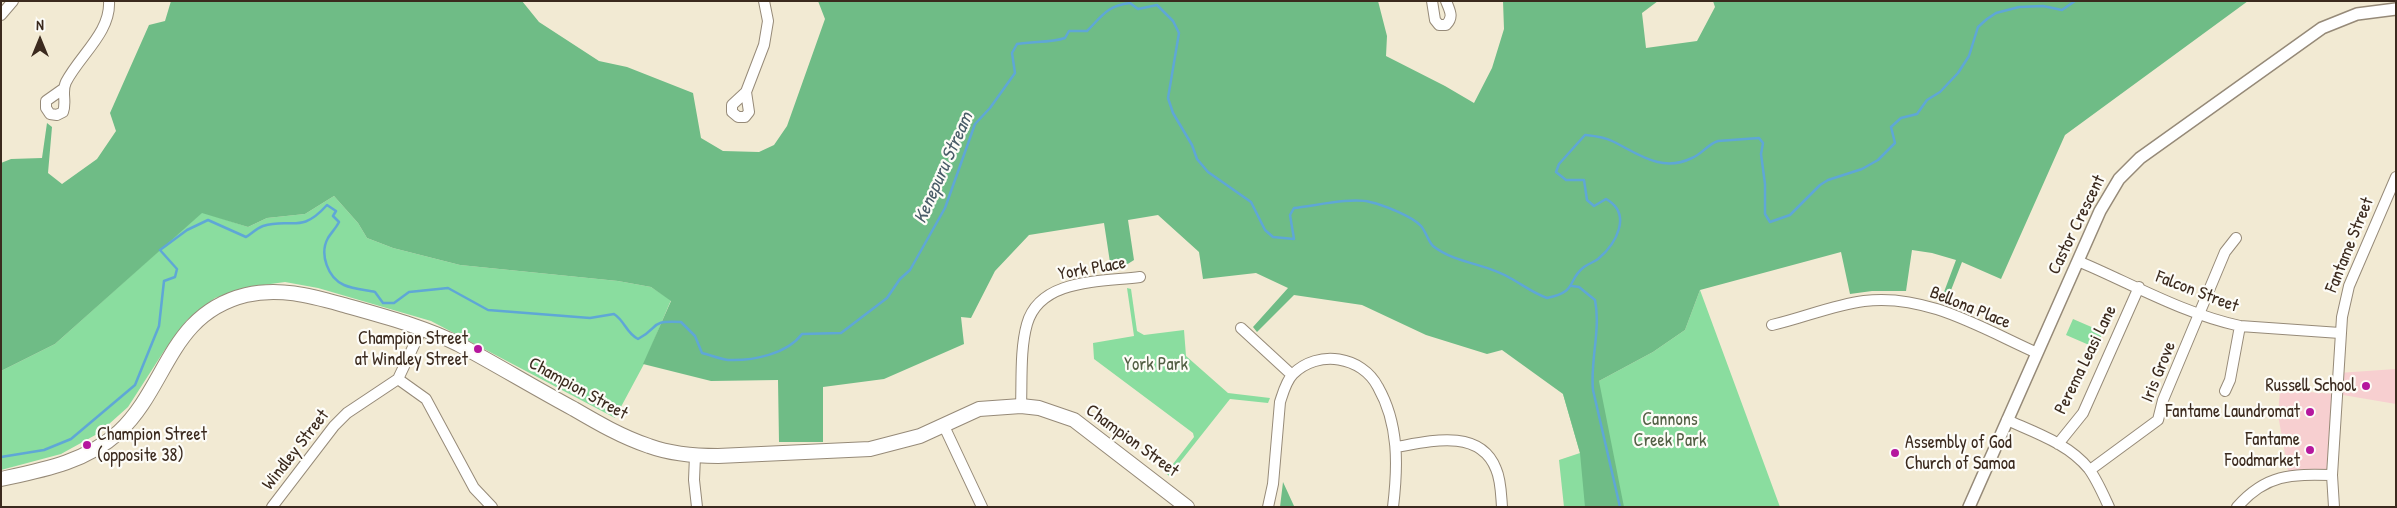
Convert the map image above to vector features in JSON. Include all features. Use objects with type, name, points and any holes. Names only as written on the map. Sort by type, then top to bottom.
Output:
[{"type":"main road","name":"Champion Street","points":[[1,479],[67,463],[87,455],[106,442],[133,416],[182,336],[201,318],[229,300],[260,293],[290,292],[327,300],[422,328],[456,344],[632,440],[650,447],[695,456],[870,449],[920,436],[979,409],[1021,406],[1048,411],[1074,420],[1187,507]]},
{"type":"street","points":[[1,15],[13,1]]},
{"type":"street","points":[[63,89],[78,61],[103,30],[109,17],[109,1]]},
{"type":"street","points":[[746,92],[766,37],[768,21],[764,1]]},
{"type":"street","points":[[1432,1],[1435,20],[1439,25],[1446,25],[1450,21],[1451,15],[1446,1]]},
{"type":"street","name":"Castor Crescent","points":[[1969,507],[2111,190],[2128,169],[2140,158],[2310,34],[2344,17],[2375,10],[2396,9]]},
{"type":"street","name":"Fantame Street","points":[[2334,507],[2332,476],[2340,333],[2349,286],[2396,177]]},
{"type":"street","name":"Iris Grove","points":[[2090,470],[2158,420],[2163,400],[2225,252],[2236,238]]},
{"type":"street","name":"Falcon Street","points":[[2078,261],[2200,314],[2240,326],[2340,333]]},
{"type":"street","name":"York Place","points":[[1021,406],[1026,327],[1037,304],[1050,293],[1069,286],[1140,277]]},
{"type":"street","name":"Perema Leasi Lane","points":[[2058,444],[2083,413],[2139,287]]},
{"type":"street","name":"Bellona Place","points":[[1772,325],[1852,304],[1895,300],[1938,309],[2037,353]]},
{"type":"street","points":[[2225,391],[2230,380],[2240,326]]},
{"type":"street","points":[[422,328],[398,379],[426,400],[474,488],[492,507]]},
{"type":"street","points":[[1240,328],[1292,375]]},
{"type":"street","points":[[1268,507],[1273,484],[1280,402],[1292,375],[1303,366],[1320,360],[1334,358],[1346,360],[1360,366],[1372,376],[1379,387],[1397,447],[1393,507]]},
{"type":"street","name":"Windley Street","points":[[272,507],[340,419],[347,412],[398,379]]},
{"type":"street","points":[[2007,420],[2058,444],[2074,454],[2090,470],[2109,507]]},
{"type":"street","points":[[943,424],[982,507]]},
{"type":"street","points":[[1397,447],[1443,439],[1462,441],[1478,448],[1489,456],[1496,468],[1502,507]]},
{"type":"street","points":[[695,456],[694,480],[697,507]]},
{"type":"street","points":[[2237,507],[2253,490],[2273,479],[2299,475],[2332,476]]},
{"type":"shaded area","points":[[2396,369],[2396,404],[2337,394],[2332,475],[2289,476],[2278,415],[2280,390],[2336,394],[2338,373]]},
{"type":"green space","points":[[171,1],[522,1],[539,22],[599,61],[627,67],[693,93],[701,138],[723,151],[759,152],[774,145],[787,126],[825,19],[818,1],[1378,1],[1387,36],[1386,56],[1474,103],[1492,68],[1504,29],[1503,1],[1658,1],[1642,13],[1646,48],[1697,41],[1715,7],[1713,1],[2248,1],[2065,135],[2001,279],[1962,262],[1946,303],[1941,300],[1956,260],[1932,253],[1912,250],[1906,291],[1872,291],[1850,294],[1841,252],[1700,290],[1685,330],[1653,352],[1599,381],[1624,507],[1585,507],[1580,453],[1563,394],[1502,350],[1487,354],[1426,335],[1362,305],[1294,295],[1257,332],[1253,327],[1288,288],[1256,273],[1203,279],[1199,252],[1158,215],[1128,220],[1134,260],[1123,267],[1111,269],[1104,223],[1029,235],[995,271],[971,318],[961,317],[964,344],[884,379],[823,387],[823,442],[779,442],[778,380],[711,381],[643,364],[671,301],[651,287],[618,281],[460,265],[393,248],[367,238],[358,223],[334,196],[305,214],[267,218],[248,227],[202,213],[55,344],[1,371],[1,163],[11,159],[42,158],[47,123],[52,127],[48,173],[62,184],[97,159],[116,131],[110,113],[149,25],[165,21]]},
{"type":"green space","points":[[334,196],[358,223],[367,238],[393,248],[460,265],[618,281],[651,287],[671,300],[644,364],[615,418],[431,321],[318,288],[285,282],[249,287],[215,298],[187,320],[164,351],[128,407],[99,433],[61,454],[1,470],[1,371],[55,344],[202,212],[248,227],[267,218],[305,214]]},
{"type":"green space","name":"York Park","points":[[1127,288],[1131,289],[1137,331],[1144,335],[1184,330],[1186,356],[1228,393],[1270,398],[1268,403],[1230,399],[1169,476],[1166,473],[1194,437],[1193,433],[1094,359],[1093,343],[1134,336]]},
{"type":"green space","name":"Cannons Creek Park","points":[[1700,290],[1780,507],[1564,507],[1559,460],[1580,453],[1563,394],[1599,381],[1653,352],[1685,330]]},
{"type":"green space","points":[[2073,319],[2103,332],[2096,348],[2066,335]]},
{"type":"green space","points":[[1283,482],[1294,506],[1294,507],[1280,507]]},
{"type":"waterway","name":"Kenepuru Stream","points":[[1,457],[44,450],[71,439],[135,385],[159,326],[164,281],[175,277],[177,269],[160,250],[187,230],[208,220],[246,237],[263,226],[310,220],[327,205],[336,211],[333,216],[339,222],[328,238],[324,251],[327,265],[333,277],[344,285],[375,292],[383,303],[394,303],[409,292],[448,288],[488,310],[590,318],[614,314],[631,334],[638,339],[659,323],[681,322],[695,336],[702,353],[728,360],[769,355],[788,347],[802,334],[841,333],[887,298],[900,279],[910,270],[945,208],[975,124],[990,108],[1015,73],[1012,53],[1017,44],[1059,40],[1065,38],[1069,31],[1087,31],[1106,12],[1122,4],[1130,3],[1138,9],[1157,5],[1173,21],[1179,33],[1168,98],[1173,113],[1192,145],[1197,159],[1208,172],[1251,202],[1265,230],[1273,237],[1294,239],[1290,215],[1294,208],[1343,201],[1370,202],[1397,211],[1417,222],[1423,228],[1431,244],[1442,252],[1501,273],[1547,298],[1568,289],[1579,272],[1605,253],[1619,229],[1619,213],[1614,205],[1606,199],[1594,206],[1587,200],[1584,180],[1566,180],[1556,172],[1559,164],[1585,135],[1612,141],[1650,160],[1670,164],[1692,158],[1718,141],[1759,138],[1763,143],[1761,154],[1765,184],[1765,214],[1770,222],[1790,215],[1820,185],[1828,180],[1862,169],[1878,160],[1895,143],[1891,127],[1901,118],[1917,114],[1927,100],[1940,92],[1958,73],[1969,56],[1978,27],[1987,19],[1996,13],[2019,7],[2043,6],[2062,10],[2075,1]]},
{"type":"waterway","points":[[1572,286],[1579,287],[1595,300],[1597,322],[1592,379],[1593,390],[1620,507]]},
{"type":"place","name":"Champion Street at Windley Street","points":[[478,349]]},
{"type":"place","name":"Russell School","points":[[2366,386]]},
{"type":"place","name":"Fantame Laundromat","points":[[2310,412]]},
{"type":"place","name":"Champion Street (opposite 38)","points":[[87,445]]},
{"type":"place","name":"Fantame Foodmarket","points":[[2310,450]]},
{"type":"place","name":"Assembly of God Church of Samoa","points":[[1895,453]]}]
